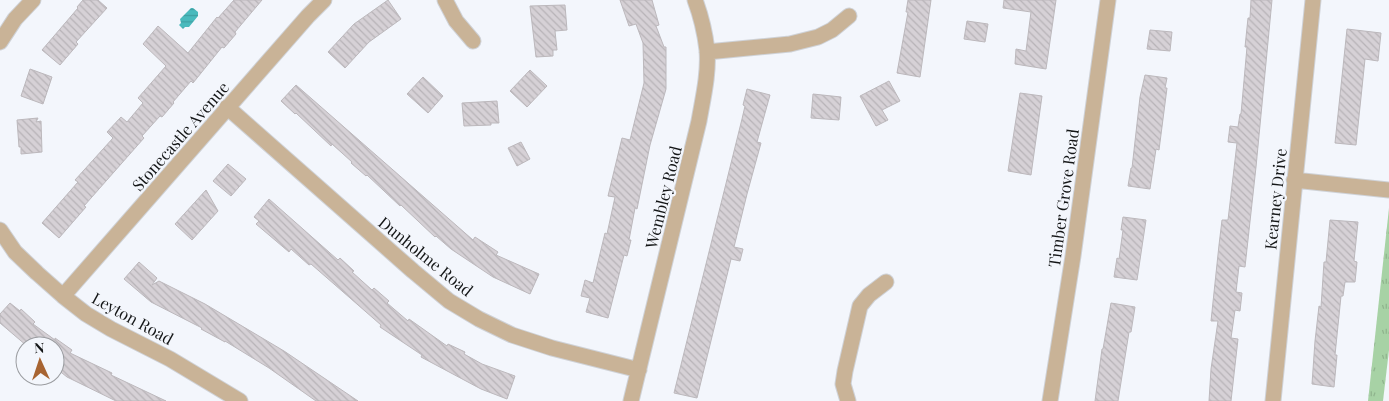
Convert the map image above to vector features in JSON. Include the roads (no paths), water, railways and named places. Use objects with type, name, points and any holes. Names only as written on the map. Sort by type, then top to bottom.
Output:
[{"type":"street","points":[[0,42],[15,19],[33,0]]},
{"type":"street","name":"Stonecastle Avenue","points":[[63,296],[227,107],[324,0]]},
{"type":"street","points":[[445,0],[456,21],[473,41]]},
{"type":"street","name":"Wembley Road","points":[[631,401],[700,121],[707,52],[704,29],[695,0]]},
{"type":"street","name":"Timber Grove Road","points":[[1050,401],[1073,256],[1108,0]]},
{"type":"street","name":"Kearney Drive","points":[[1273,401],[1313,0]]},
{"type":"street","points":[[707,52],[790,44],[818,37],[832,30],[849,16]]},
{"type":"street","name":"Dunholme Road","points":[[227,107],[412,271],[449,301],[479,319],[512,335],[552,348],[639,370]]},
{"type":"street","points":[[1294,180],[1389,190]]},
{"type":"street","name":"Leyton Road","points":[[0,230],[15,252],[63,296],[86,314],[111,330],[170,359],[240,401]]},
{"type":"street","points":[[848,401],[844,384],[844,371],[860,306],[869,295],[886,282]]},
{"type":"water","points":[[191,8],[198,12],[198,16],[189,27],[183,29],[179,25],[181,23],[180,19]]}]
